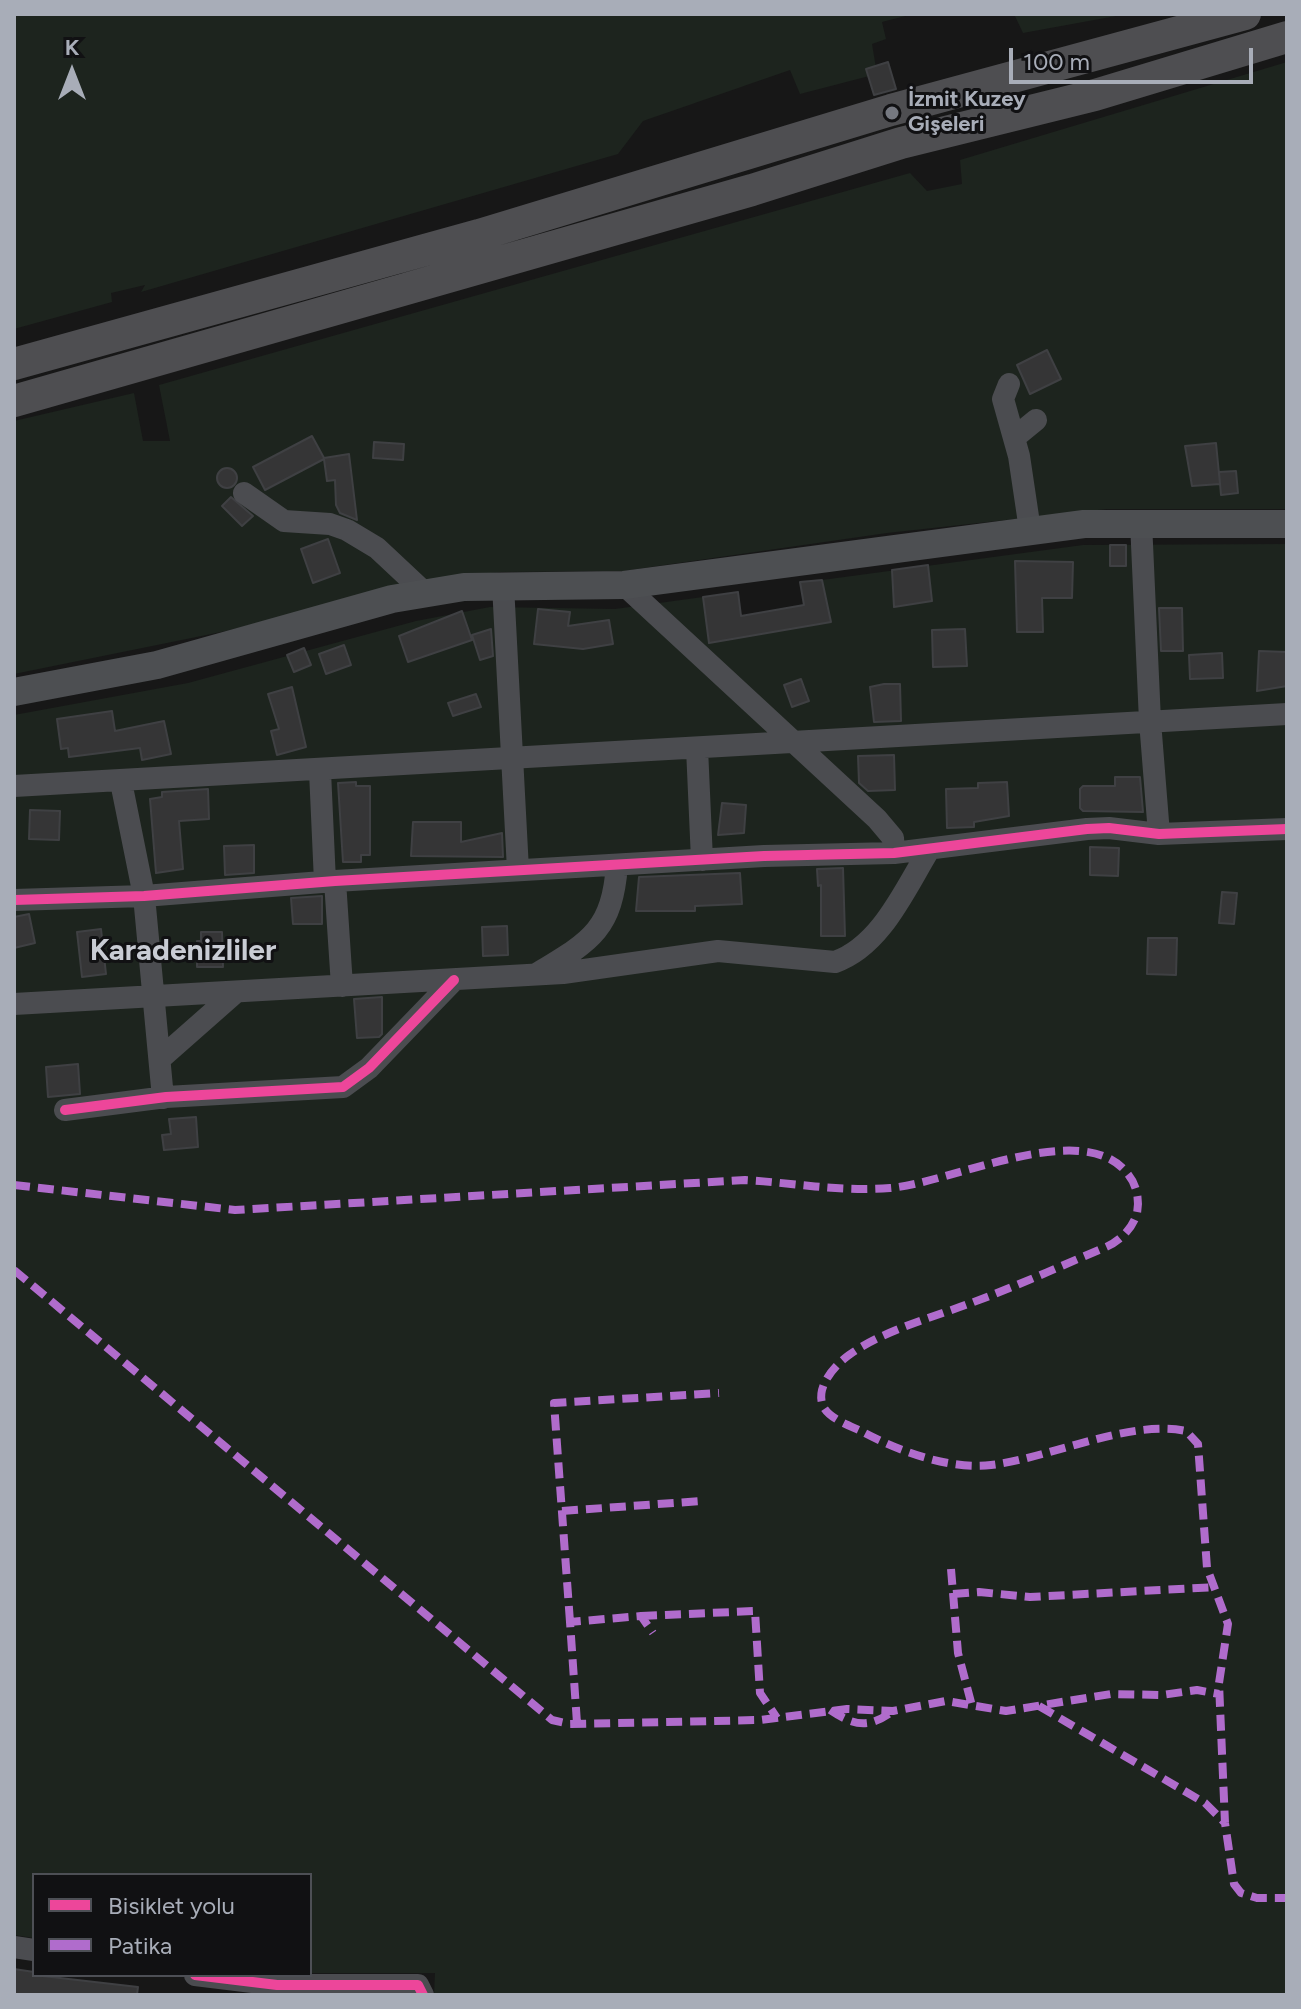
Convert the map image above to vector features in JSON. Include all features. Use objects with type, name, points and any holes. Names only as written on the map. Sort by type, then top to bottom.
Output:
[{"type":"highway","points":[[14,364],[479,235],[876,114],[1245,14]]},
{"type":"highway","points":[[14,401],[752,190],[901,143],[1095,95],[1287,37]]},
{"type":"main road","points":[[631,592],[1030,530],[1142,530],[1287,524]]},
{"type":"main road","points":[[14,692],[157,665],[424,592],[631,592],[1142,530],[1287,538]]},
{"type":"main road","points":[[14,705],[185,674],[445,604],[504,592]]},
{"type":"street","points":[[1009,384],[1003,399],[1014,438],[1030,530]]},
{"type":"street","points":[[1014,438],[1036,420]]},
{"type":"street","points":[[244,493],[284,521],[330,524],[347,530],[377,548],[424,592]]},
{"type":"street","points":[[1142,530],[1150,721],[1159,834]]},
{"type":"street","points":[[504,592],[518,870]]},
{"type":"street","points":[[631,592],[877,819],[893,838],[894,853]]},
{"type":"street","points":[[14,786],[1287,714]]},
{"type":"street","points":[[697,748],[702,860]]},
{"type":"street","points":[[320,771],[342,986]]},
{"type":"street","points":[[121,782],[144,896],[163,1098]]},
{"type":"street","points":[[14,900],[144,896],[330,881],[702,860],[894,853],[1087,829],[1109,828],[1159,834],[1287,829]]},
{"type":"street","points":[[14,1004],[533,975],[718,951],[835,962],[851,957],[870,940],[929,850]]},
{"type":"street","points":[[533,975],[582,946],[600,930],[611,910],[617,865]]},
{"type":"street","points":[[65,1110],[163,1098],[343,1087],[369,1068],[454,980]]},
{"type":"street","points":[[160,1059],[236,992]]},
{"type":"street","points":[[209,1977],[264,1985],[418,1985],[423,1995]]},
{"type":"shaded area","points":[[14,14],[913,14],[882,22],[886,39],[872,44],[877,74],[800,94],[790,70],[643,121],[618,154],[141,292],[145,285],[111,293],[112,302],[14,329]]},
{"type":"shaded area","points":[[1014,14],[1127,14],[1023,33]]},
{"type":"shaded area","points":[[1287,62],[1287,509],[1107,509],[887,533],[623,571],[501,572],[425,580],[226,631],[14,674],[14,421],[134,393],[143,441],[170,441],[159,385],[910,173],[927,191],[962,184],[960,160]]},
{"type":"shaded area","points":[[1287,544],[1287,1995],[434,1995],[435,1973],[312,1973],[312,1873],[32,1873],[32,1938],[14,1935],[14,715],[188,683],[416,621],[490,607],[615,609],[703,597],[709,643],[830,622],[822,580],[1083,545]]},
{"type":"building","points":[[888,62],[896,89],[874,95],[866,69]]},
{"type":"building","points":[[1047,350],[1061,379],[1030,394],[1017,365]]},
{"type":"building","points":[[312,436],[324,458],[349,454],[357,520],[340,513],[336,505],[335,480],[327,481],[324,459],[265,490],[253,467]]},
{"type":"building","points":[[374,442],[404,444],[403,460],[373,458]]},
{"type":"building","points":[[1216,443],[1220,484],[1192,486],[1185,446]]},
{"type":"building","points":[[223,468],[231,468],[237,478],[231,488],[223,488],[217,482],[217,474]]},
{"type":"building","points":[[1236,471],[1238,493],[1221,495],[1219,472]]},
{"type":"building","points":[[231,497],[253,516],[242,526],[222,506]]},
{"type":"building","points":[[328,539],[340,573],[313,583],[301,549]]},
{"type":"building","points":[[1110,545],[1126,545],[1126,566],[1110,566]]},
{"type":"building","points":[[1015,561],[1073,562],[1072,598],[1042,598],[1043,632],[1017,632]]},
{"type":"building","points":[[928,565],[932,601],[894,607],[892,570]]},
{"type":"building","points":[[822,580],[831,622],[709,643],[703,597],[738,592],[741,616],[804,605],[800,582]]},
{"type":"building","points":[[1159,608],[1182,608],[1183,651],[1161,651]]},
{"type":"building","points":[[538,609],[570,612],[568,626],[609,620],[613,644],[583,649],[534,644]]},
{"type":"building","points":[[462,611],[472,640],[408,662],[399,636]]},
{"type":"building","points":[[491,629],[493,656],[480,660],[472,635]]},
{"type":"building","points":[[965,629],[967,666],[933,667],[932,630]]},
{"type":"building","points":[[344,645],[351,665],[326,674],[319,654]]},
{"type":"building","points":[[304,648],[311,665],[294,672],[287,655]]},
{"type":"building","points":[[1259,651],[1287,652],[1287,686],[1257,691]]},
{"type":"building","points":[[1222,653],[1223,678],[1190,679],[1189,655]]},
{"type":"building","points":[[801,679],[809,701],[792,707],[784,685]]},
{"type":"building","points":[[900,684],[901,721],[874,722],[870,687]]},
{"type":"building","points":[[292,687],[306,747],[277,755],[271,731],[279,729],[268,694]]},
{"type":"building","points":[[476,694],[481,707],[453,716],[448,703]]},
{"type":"building","points":[[112,711],[115,731],[164,721],[171,754],[142,760],[140,748],[69,757],[68,748],[61,749],[57,719]]},
{"type":"building","points":[[894,755],[895,790],[868,791],[859,783],[858,756]]},
{"type":"building","points":[[1115,777],[1140,777],[1143,812],[1083,811],[1080,808],[1080,789],[1083,786],[1115,786]]},
{"type":"building","points":[[356,782],[356,786],[370,786],[370,855],[361,855],[361,862],[343,862],[338,783]]},
{"type":"building","points":[[1007,782],[1009,816],[974,822],[974,827],[947,828],[946,789],[978,788],[978,783]]},
{"type":"building","points":[[208,789],[209,819],[179,821],[183,869],[156,873],[150,799],[162,797],[162,792]]},
{"type":"building","points":[[722,803],[746,805],[744,833],[718,835]]},
{"type":"building","points":[[30,810],[60,811],[59,840],[29,839]]},
{"type":"building","points":[[413,822],[461,822],[461,842],[502,833],[503,857],[411,856]]},
{"type":"building","points":[[254,845],[254,873],[225,875],[224,846]]},
{"type":"building","points":[[1090,847],[1119,848],[1118,876],[1090,875]]},
{"type":"building","points":[[843,868],[845,936],[821,936],[821,885],[818,886],[817,869]]},
{"type":"building","points":[[740,873],[742,904],[695,906],[695,911],[636,911],[639,877]]},
{"type":"building","points":[[1222,892],[1237,893],[1234,924],[1219,923]]},
{"type":"building","points":[[322,896],[322,924],[293,924],[291,898]]},
{"type":"building","points":[[29,914],[35,943],[14,948],[14,917]]},
{"type":"building","points":[[507,926],[508,955],[483,956],[482,927]]},
{"type":"building","points":[[101,929],[106,974],[82,977],[77,932]]},
{"type":"building","points":[[201,932],[222,932],[223,967],[197,967],[197,941],[201,941]]},
{"type":"building","points":[[1148,938],[1177,938],[1176,975],[1147,974]]},
{"type":"building","points":[[382,997],[382,1034],[379,1037],[357,1038],[354,999]]},
{"type":"building","points":[[78,1064],[80,1094],[48,1097],[46,1067]]},
{"type":"building","points":[[196,1117],[198,1147],[164,1150],[162,1135],[171,1134],[169,1119]]},
{"type":"building","points":[[14,1969],[32,1972],[32,1977],[138,1987],[137,1995],[14,1995]]},
{"type":"marked path","points":[[14,1185],[235,1210],[745,1180],[835,1188],[890,1188],[1049,1152],[1080,1151],[1107,1157],[1127,1173],[1138,1197],[1135,1219],[1121,1238],[1039,1276],[863,1346],[844,1359],[828,1377],[821,1399],[826,1411],[841,1422],[892,1446],[925,1458],[958,1465],[1014,1461],[1140,1430],[1186,1431],[1198,1444],[1207,1568],[1228,1624],[1219,1683],[1225,1823],[1234,1884],[1241,1893],[1257,1898],[1287,1898]]},
{"type":"marked path","points":[[14,1270],[552,1720],[570,1724],[760,1720],[847,1709],[893,1711],[946,1701],[1006,1711],[1111,1694],[1162,1695],[1197,1690],[1219,1694]]},
{"type":"marked path","points":[[570,1622],[554,1403],[719,1393]]},
{"type":"marked path","points":[[562,1511],[701,1501]]},
{"type":"marked path","points":[[951,1569],[958,1653],[972,1706]]},
{"type":"marked path","points":[[953,1594],[979,1592],[1030,1597],[1216,1587]]},
{"type":"marked path","points":[[641,1616],[755,1611],[760,1693],[777,1718]]},
{"type":"marked path","points":[[577,1723],[570,1622],[641,1616],[653,1633]]},
{"type":"marked path","points":[[1039,1706],[1205,1803],[1225,1823]]},
{"type":"marked path","points":[[830,1710],[862,1723],[876,1721],[893,1711]]},
{"type":"cycle path","points":[[14,900],[144,896],[335,881],[764,856],[894,853],[1087,829],[1109,828],[1159,834],[1287,829]]},
{"type":"cycle path","points":[[65,1110],[166,1097],[343,1087],[369,1068],[454,980]]},
{"type":"cycle path","points":[[211,1977],[277,1985],[418,1985],[423,1995]]},
{"type":"place","name":"İzmit Kuzey Gişeleri","points":[[892,113]]},
{"type":"district","name":"Karadenizliler","points":[[183,951]]}]
